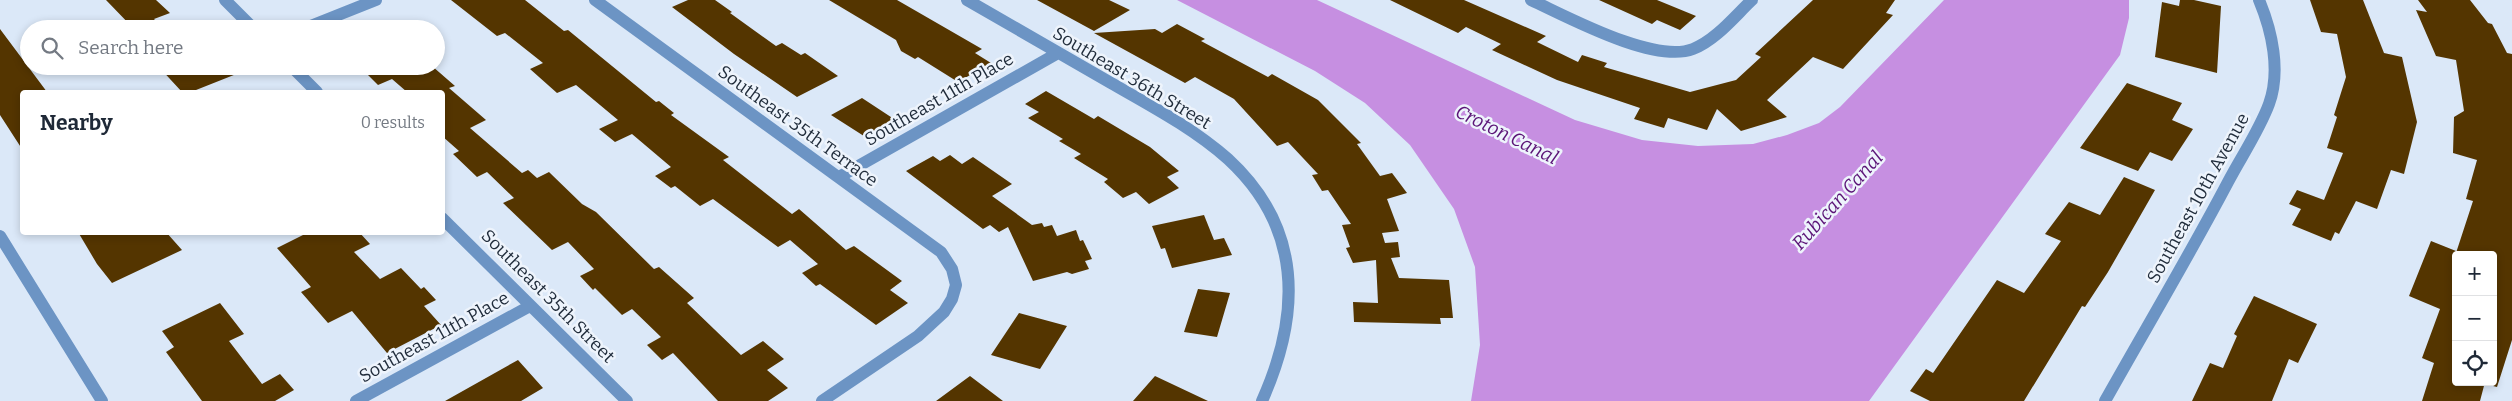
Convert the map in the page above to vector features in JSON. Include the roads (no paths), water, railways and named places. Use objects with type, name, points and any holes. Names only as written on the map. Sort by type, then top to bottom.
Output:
[{"type":"street","points":[[225,0],[245,20]]},
{"type":"street","points":[[326,20],[376,0]]},
{"type":"street","name":"Southeast 35th Terrace","points":[[595,0],[941,252],[956,273],[954,294],[949,306],[930,327],[822,401]]},
{"type":"street","name":"Southeast 36th Street","points":[[967,0],[1177,121],[1242,173],[1266,207],[1275,226],[1283,246],[1290,289],[1290,312],[1286,337],[1262,401]]},
{"type":"street","points":[[1532,0],[1639,46],[1666,52],[1683,52],[1699,46],[1752,0]]},
{"type":"street","name":"Southeast 10th Avenue","points":[[2105,401],[2209,218],[2268,104],[2274,78],[2274,53],[2269,26],[2259,0]]},
{"type":"street","name":"Southeast 11th Place","points":[[839,177],[1058,52]]},
{"type":"street","points":[[300,75],[315,90]]},
{"type":"street","name":"Southeast 35th Street","points":[[445,221],[627,401]]},
{"type":"street","points":[[0,236],[102,401]]},
{"type":"street","name":"Southeast 11th Place","points":[[356,401],[530,306]]},
{"type":"water","points":[[1177,0],[1317,0],[1575,120],[1642,140],[1698,146],[1753,144],[1787,135],[1819,123],[1840,107],[1944,0],[2129,0],[2129,18],[2120,55],[1869,401],[1471,401],[1480,345],[1475,267],[1454,209],[1410,145],[1365,103],[1315,71]]},
{"type":"water label","name":"Croton Canal","points":[[1507,134]]},
{"type":"water label","name":"Rubican Canal","points":[[1837,200]]}]
